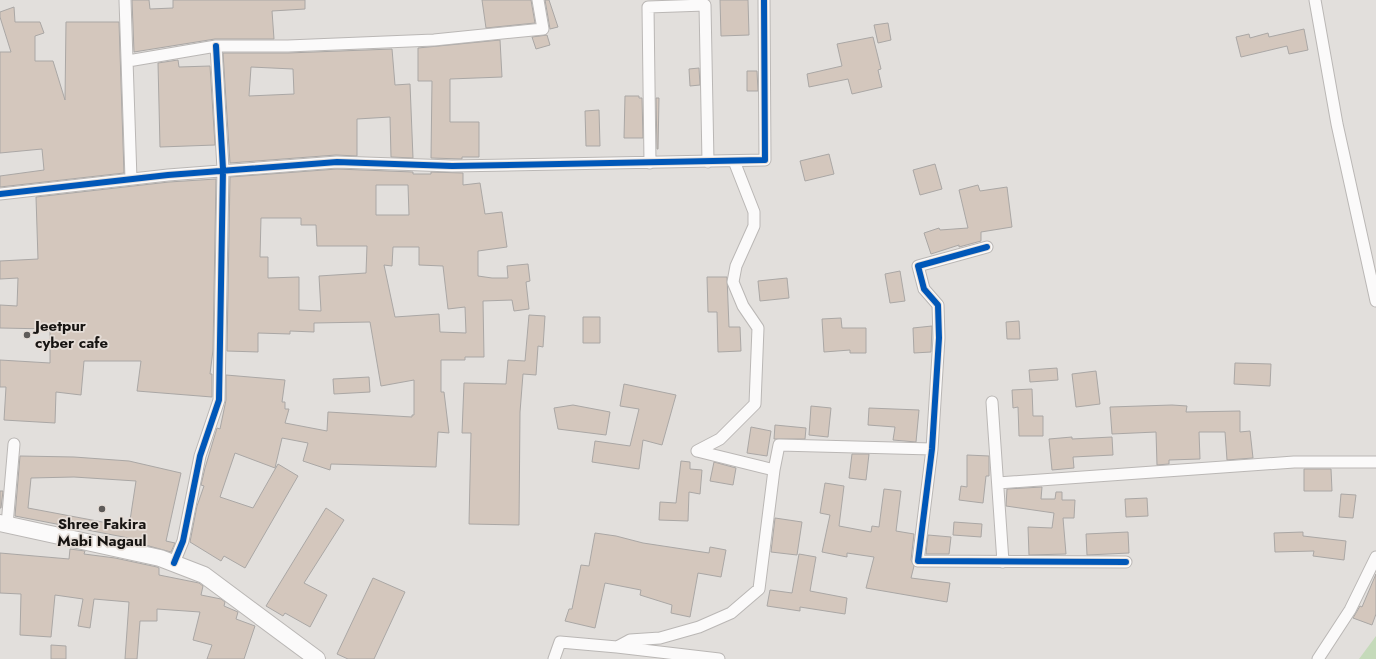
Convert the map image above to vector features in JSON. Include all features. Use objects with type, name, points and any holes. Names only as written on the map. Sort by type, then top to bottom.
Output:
[{"type":"street","points":[[125,0],[131,180]]},
{"type":"street","points":[[128,61],[216,46],[288,46],[434,40],[543,29],[538,0]]},
{"type":"street","points":[[0,194],[222,170],[337,162],[452,166],[765,160],[764,0]]},
{"type":"street","points":[[1315,0],[1337,124],[1376,301]]},
{"type":"street","points":[[650,163],[648,7],[706,5],[708,162]]},
{"type":"street","points":[[174,563],[183,541],[200,456],[219,400],[222,170],[216,46]]},
{"type":"street","points":[[734,161],[754,212],[754,226],[736,266],[733,282],[743,306],[758,328],[755,404],[720,439],[697,451],[774,470]]},
{"type":"street","points":[[987,247],[918,266],[924,289],[938,305],[939,338],[932,449],[918,562],[1126,562]]},
{"type":"street","points":[[992,402],[1003,562]]},
{"type":"street","points":[[14,444],[4,524],[160,558],[204,574],[317,659]]},
{"type":"street","points":[[617,648],[630,640],[660,638],[699,627],[731,614],[758,589],[778,445],[932,449]]},
{"type":"street","points":[[998,482],[1294,462],[1376,462]]},
{"type":"street","points":[[1318,659],[1350,610],[1376,557]]},
{"type":"street","points":[[554,659],[560,642],[719,659]]},
{"type":"green space","points":[[1376,636],[1376,659],[1359,659]]},
{"type":"building","points":[[132,0],[149,0],[150,9],[173,8],[173,0],[305,0],[305,9],[272,11],[274,39],[215,39],[134,52]]},
{"type":"building","points":[[482,0],[531,0],[535,23],[486,28]]},
{"type":"building","points":[[545,0],[549,0],[558,27],[550,29]]},
{"type":"building","points":[[720,0],[748,0],[749,35],[721,36]]},
{"type":"building","points":[[14,7],[15,22],[40,22],[44,33],[35,36],[35,61],[53,61],[65,100],[66,22],[119,22],[124,173],[0,187],[0,176],[44,170],[42,149],[0,153],[0,52],[11,52],[0,17],[0,12]]},
{"type":"building","points":[[888,23],[891,40],[878,43],[874,25]]},
{"type":"building","points":[[1304,29],[1308,50],[1289,54],[1287,46],[1241,57],[1236,37],[1249,34],[1250,38],[1268,33],[1269,37]]},
{"type":"building","points":[[547,35],[550,45],[536,49],[532,37]]},
{"type":"building","points":[[873,37],[881,69],[878,70],[882,87],[852,94],[848,79],[809,87],[807,74],[842,66],[837,44]]},
{"type":"building","points":[[500,40],[502,77],[450,79],[450,122],[479,122],[479,157],[462,157],[462,159],[431,158],[432,81],[418,81],[418,48]]},
{"type":"building","points":[[392,49],[395,85],[410,84],[413,158],[391,157],[390,117],[357,119],[357,156],[336,155],[230,163],[223,53],[288,53]],"holes":[[[251,67],[293,69],[294,94],[249,96]]]},
{"type":"building","points":[[178,60],[179,67],[210,66],[215,145],[160,147],[158,63]]},
{"type":"building","points":[[699,68],[700,85],[690,86],[689,69]]},
{"type":"building","points":[[747,71],[757,71],[758,91],[747,91]]},
{"type":"building","points":[[625,96],[639,96],[639,98],[642,98],[643,138],[624,138]]},
{"type":"building","points":[[656,98],[659,98],[658,149],[657,149]]},
{"type":"building","points":[[599,110],[600,146],[586,146],[585,111]]},
{"type":"building","points":[[829,154],[834,174],[805,181],[800,161]]},
{"type":"building","points":[[935,164],[942,189],[920,195],[913,170]]},
{"type":"building","points":[[337,169],[413,172],[413,174],[431,174],[431,172],[463,173],[463,185],[480,183],[485,214],[502,212],[507,247],[478,251],[478,276],[508,278],[507,266],[528,264],[530,281],[526,282],[529,309],[514,311],[512,300],[483,301],[484,357],[465,357],[465,360],[441,360],[441,392],[444,392],[449,433],[438,432],[436,467],[331,464],[330,470],[303,461],[308,443],[282,438],[275,468],[235,453],[220,497],[253,508],[278,464],[298,476],[245,568],[224,556],[221,561],[190,542],[197,506],[204,486],[201,485],[205,468],[217,428],[220,429],[226,400],[226,375],[285,380],[282,402],[285,402],[285,409],[289,409],[285,423],[327,431],[328,412],[412,417],[412,415],[414,415],[414,380],[381,386],[370,322],[314,323],[314,332],[290,331],[290,334],[258,333],[258,352],[227,351],[230,177]],"holes":[[[376,185],[408,185],[409,215],[376,215]],[[261,218],[301,218],[301,225],[316,225],[317,246],[367,246],[366,273],[319,276],[321,311],[299,310],[299,277],[268,278],[268,257],[260,257]],[[393,247],[419,247],[419,265],[443,266],[448,309],[465,307],[466,333],[440,332],[439,314],[395,317],[384,265],[392,266]]]},
{"type":"building","points":[[216,179],[213,350],[210,374],[212,374],[212,397],[137,391],[141,361],[84,361],[81,395],[56,392],[55,423],[4,420],[6,387],[0,387],[0,360],[50,363],[50,329],[0,328],[0,305],[17,306],[18,278],[0,279],[0,261],[38,259],[36,197],[169,182]]},
{"type":"building","points":[[978,185],[980,191],[1007,187],[1012,227],[981,232],[981,241],[959,247],[959,245],[931,254],[924,233],[939,228],[940,230],[968,228],[959,190]]},
{"type":"building","points":[[900,271],[905,301],[890,303],[885,274]]},
{"type":"building","points":[[707,277],[727,277],[729,327],[740,327],[741,351],[718,352],[717,312],[708,312]]},
{"type":"building","points":[[787,278],[789,298],[760,301],[758,281]]},
{"type":"building","points":[[529,315],[545,316],[543,347],[538,346],[536,375],[523,374],[520,412],[519,525],[469,524],[471,433],[462,433],[464,383],[506,384],[508,360],[525,361]]},
{"type":"building","points":[[583,317],[600,317],[600,343],[583,343]]},
{"type":"building","points":[[841,318],[842,328],[866,328],[866,353],[850,353],[850,350],[824,352],[822,319]]},
{"type":"building","points":[[1019,321],[1020,339],[1007,339],[1006,322]]},
{"type":"building","points":[[932,326],[931,352],[914,353],[913,328]]},
{"type":"building","points":[[1235,363],[1271,364],[1270,386],[1234,384]]},
{"type":"building","points":[[1057,368],[1058,380],[1030,382],[1029,370]]},
{"type":"building","points":[[1096,371],[1100,404],[1076,407],[1072,374]]},
{"type":"building","points":[[369,377],[370,392],[334,394],[333,379]]},
{"type":"building","points":[[624,384],[676,395],[662,445],[643,440],[639,469],[592,462],[595,441],[630,446],[639,409],[620,406]]},
{"type":"building","points":[[1032,389],[1033,416],[1043,416],[1043,436],[1019,436],[1018,407],[1013,408],[1012,390]]},
{"type":"building","points":[[573,405],[610,412],[606,435],[558,429],[554,408]]},
{"type":"building","points":[[811,406],[831,408],[828,437],[809,435]]},
{"type":"building","points":[[1187,406],[1186,412],[1240,411],[1240,432],[1250,431],[1253,458],[1227,460],[1225,432],[1199,432],[1200,459],[1169,460],[1169,464],[1157,465],[1156,432],[1112,434],[1110,407]]},
{"type":"building","points":[[869,408],[919,410],[916,442],[893,440],[895,427],[868,425]]},
{"type":"building","points":[[775,425],[806,428],[805,439],[774,439]]},
{"type":"building","points":[[751,427],[771,431],[767,456],[747,453]]},
{"type":"building","points":[[1072,437],[1072,439],[1112,437],[1113,455],[1073,457],[1074,468],[1052,470],[1049,439]]},
{"type":"building","points":[[852,454],[869,454],[866,480],[849,478]]},
{"type":"building","points":[[967,455],[989,456],[989,476],[986,476],[983,503],[959,500],[961,486],[967,487]]},
{"type":"building","points":[[20,456],[74,457],[129,461],[181,473],[166,541],[175,543],[171,552],[138,543],[139,540],[15,516]],"holes":[[[74,477],[136,481],[129,527],[28,508],[31,478]]]},
{"type":"building","points":[[681,461],[690,462],[690,469],[702,470],[700,494],[689,492],[688,521],[659,520],[660,502],[676,503]]},
{"type":"building","points":[[714,462],[736,468],[733,485],[710,481]]},
{"type":"building","points":[[1304,469],[1331,469],[1332,491],[1304,491]]},
{"type":"building","points":[[825,483],[844,486],[839,526],[871,532],[872,526],[879,527],[884,489],[901,491],[896,531],[914,534],[911,560],[914,566],[911,578],[950,583],[947,602],[866,588],[874,557],[847,553],[847,557],[822,552],[830,515],[820,513]]},
{"type":"building","points":[[1042,487],[1041,499],[1055,499],[1056,492],[1062,492],[1062,500],[1075,500],[1074,518],[1063,518],[1066,554],[1029,555],[1028,527],[1052,528],[1054,513],[1006,506],[1007,489]]},
{"type":"building","points":[[0,491],[3,491],[1,508],[0,508]]},
{"type":"building","points":[[1341,494],[1356,495],[1353,518],[1339,517]]},
{"type":"building","points":[[1147,498],[1148,516],[1126,517],[1125,499]]},
{"type":"building","points":[[326,508],[344,520],[304,583],[327,595],[310,627],[285,613],[283,616],[266,606]]},
{"type":"building","points":[[775,518],[802,522],[797,555],[771,552]]},
{"type":"building","points":[[954,522],[982,524],[981,537],[953,535]]},
{"type":"building","points":[[1128,532],[1129,553],[1087,555],[1086,534]]},
{"type":"building","points":[[1303,532],[1303,536],[1346,541],[1344,560],[1313,556],[1314,551],[1275,552],[1274,533]]},
{"type":"building","points":[[595,533],[616,536],[643,543],[709,553],[710,547],[726,550],[721,577],[698,573],[690,617],[671,613],[672,605],[640,595],[641,590],[605,583],[595,628],[565,621],[569,609],[572,609],[581,565],[589,566]]},
{"type":"building","points":[[928,535],[951,537],[949,554],[926,554]]},
{"type":"building","points":[[70,549],[85,551],[84,554],[115,558],[157,567],[159,568],[159,575],[199,583],[203,586],[201,595],[221,599],[225,602],[224,606],[238,612],[236,619],[255,626],[244,659],[207,659],[212,645],[193,640],[200,612],[157,609],[157,621],[140,621],[137,659],[125,659],[129,602],[94,599],[90,628],[78,626],[83,599],[55,595],[51,637],[20,635],[21,594],[0,593],[0,553],[69,559]]},
{"type":"building","points":[[799,554],[816,557],[810,591],[847,598],[845,614],[800,607],[800,611],[767,606],[770,590],[792,593]]},
{"type":"building","points":[[1376,574],[1376,614],[1372,625],[1353,618],[1360,606],[1362,607]]},
{"type":"building","points":[[373,578],[405,592],[374,659],[348,659],[337,654]]},
{"type":"building","points":[[51,645],[66,646],[66,659],[51,659]]},
{"type":"cycle path","points":[[0,194],[168,175],[337,162],[452,166],[765,160],[764,0]]},
{"type":"cycle path","points":[[174,563],[183,541],[200,456],[219,400],[223,169],[216,46]]},
{"type":"cycle path","points":[[987,247],[918,266],[924,289],[938,305],[939,338],[932,449],[918,561],[1126,562]]},
{"type":"place","name":"Jeetpur cyber cafe","points":[[27,335]]},
{"type":"place","name":"Shree Fakira Mabi Nagaul","points":[[102,509]]}]
